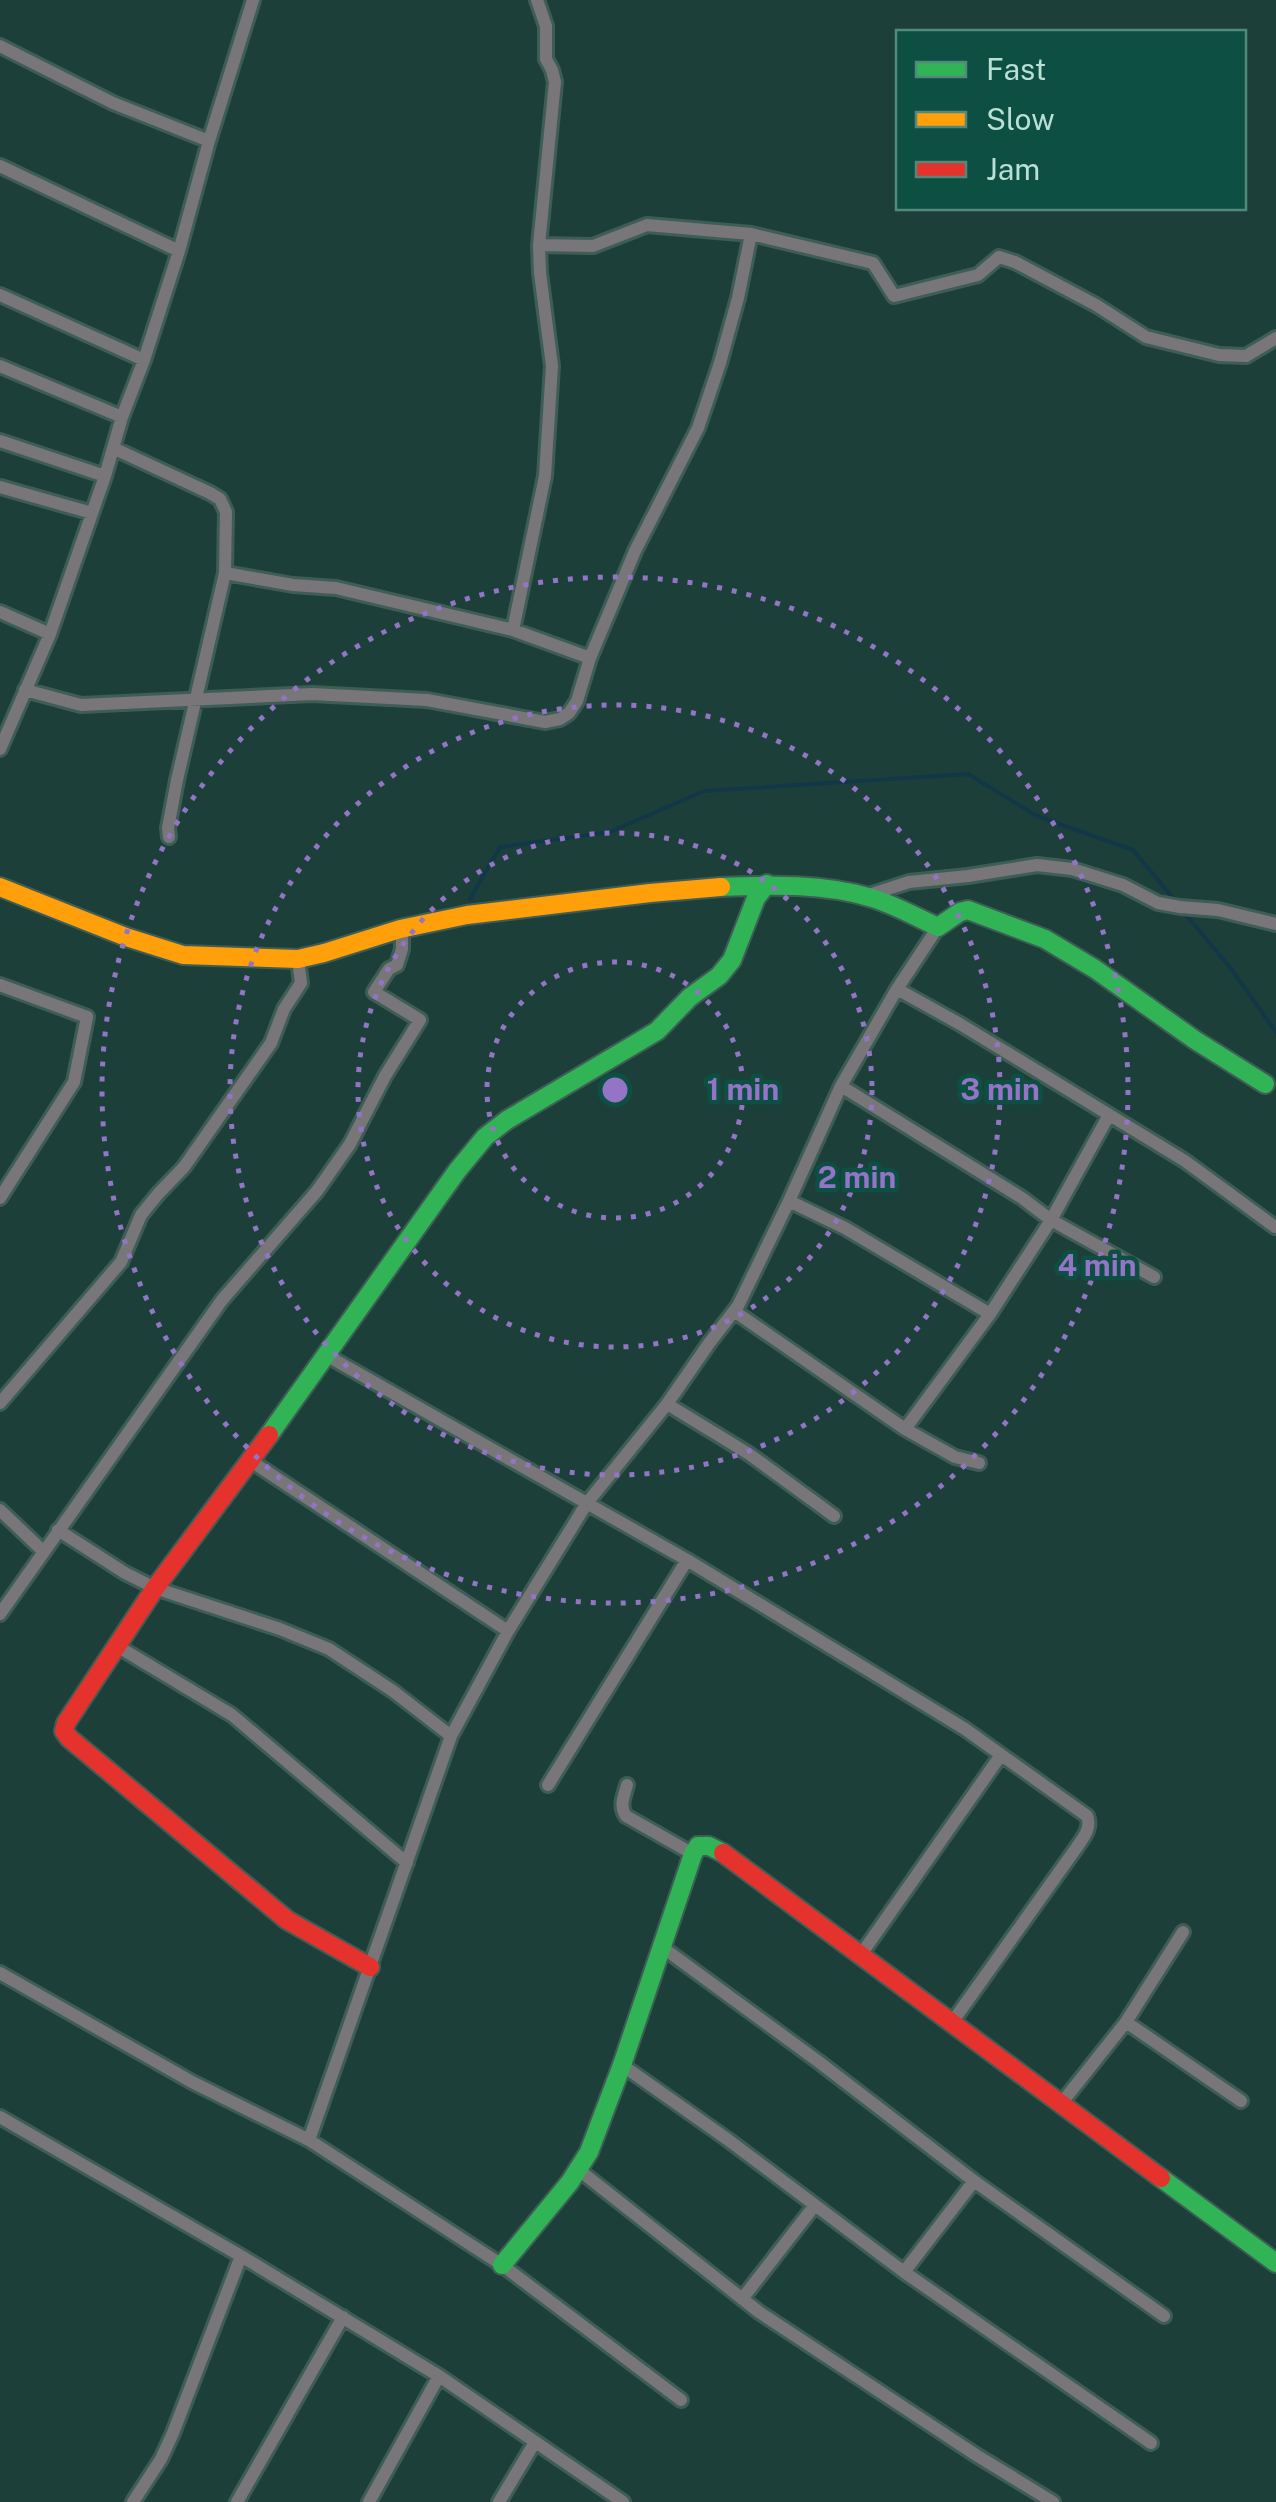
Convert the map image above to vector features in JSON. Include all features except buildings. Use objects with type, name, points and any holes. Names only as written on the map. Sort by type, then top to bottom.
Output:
[{"type":"street","points":[[0,749],[50,634],[105,476],[179,251],[253,0]]},
{"type":"street","points":[[512,630],[545,476],[552,366],[540,245],[555,82],[546,59],[546,26],[537,0]]},
{"type":"street","points":[[0,46],[113,103],[209,142]]},
{"type":"street","points":[[0,166],[179,251]]},
{"type":"street","points":[[540,245],[593,246],[647,225],[751,234],[872,262],[894,296],[978,274],[1000,257],[1096,305],[1146,338],[1218,355],[1246,356],[1276,338]]},
{"type":"street","points":[[25,690],[82,705],[312,694],[427,700],[545,722],[569,714],[635,552],[698,428],[738,298],[751,234]]},
{"type":"street","points":[[0,295],[144,360]]},
{"type":"street","points":[[0,366],[122,417]]},
{"type":"street","points":[[0,440],[105,476]]},
{"type":"street","points":[[113,448],[220,499],[226,512],[225,573],[177,780],[169,838]]},
{"type":"street","points":[[0,486],[92,513]]},
{"type":"street","points":[[225,573],[336,588],[512,630],[590,658]]},
{"type":"street","points":[[0,612],[50,634]]},
{"type":"street","points":[[865,896],[909,882],[1037,864],[1072,868],[1123,885],[1158,903],[1218,910],[1276,924]]},
{"type":"street","points":[[370,1967],[287,1920],[69,1738],[64,1731],[66,1723],[155,1588],[251,1461],[457,1171],[485,1138],[522,1110],[657,1031],[690,997],[719,976],[732,960],[756,898],[766,884]]},
{"type":"street","points":[[0,886],[126,937],[182,954],[298,960],[402,928],[496,911],[766,884],[865,896],[938,927]]},
{"type":"street","points":[[309,2140],[452,1736],[508,1631],[587,1502],[667,1404],[734,1312],[841,1086],[938,927],[968,910],[1045,940],[1266,1084]]},
{"type":"street","points":[[0,1614],[222,1300],[317,1191],[350,1144],[420,1020],[374,992],[389,969],[397,965],[402,928]]},
{"type":"street","points":[[0,1403],[120,1262],[141,1215],[184,1167],[271,1044],[284,1008],[302,983],[298,960]]},
{"type":"street","points":[[0,986],[86,1017],[74,1082],[0,1198]]},
{"type":"street","points":[[897,989],[1185,1161],[1276,1227]]},
{"type":"street","points":[[841,1086],[1051,1220],[1154,1277]]},
{"type":"street","points":[[904,1430],[990,1314],[1051,1220],[1108,1115]]},
{"type":"street","points":[[789,1201],[845,1228],[990,1314]]},
{"type":"street","points":[[734,1312],[904,1430],[955,1456],[979,1463]]},
{"type":"street","points":[[326,1355],[687,1560],[965,1729],[1087,1816],[1090,1822],[1077,1848],[953,2021]]},
{"type":"street","points":[[667,1404],[749,1454],[834,1516]]},
{"type":"street","points":[[251,1461],[508,1631]]},
{"type":"street","points":[[0,1510],[43,1552]]},
{"type":"street","points":[[58,1530],[155,1588],[329,1649],[393,1690],[452,1736]]},
{"type":"street","points":[[548,1786],[687,1560]]},
{"type":"street","points":[[117,1646],[232,1716],[407,1863]]},
{"type":"street","points":[[862,1953],[1002,1755]]},
{"type":"street","points":[[627,1785],[622,1804],[626,1816],[692,1854]]},
{"type":"street","points":[[502,2265],[579,2170],[588,2152],[698,1846],[719,1850],[862,1953],[1276,2263]]},
{"type":"street","points":[[1060,2105],[1126,2022],[1182,1932]]},
{"type":"street","points":[[662,1947],[974,2181],[1164,2316]]},
{"type":"street","points":[[0,1973],[192,2082],[309,2140],[502,2265],[681,2400]]},
{"type":"street","points":[[1126,2022],[1241,2101]]},
{"type":"street","points":[[622,2065],[727,2138],[904,2272],[1151,2443]]},
{"type":"street","points":[[0,2117],[439,2376],[623,2502]]},
{"type":"street","points":[[579,2170],[759,2312],[1053,2502]]},
{"type":"street","points":[[904,2272],[974,2181]]},
{"type":"street","points":[[742,2299],[815,2205]]},
{"type":"street","points":[[133,2502],[173,2433],[241,2256]]},
{"type":"street","points":[[237,2502],[343,2317]]},
{"type":"street","points":[[369,2502],[439,2376]]},
{"type":"street","points":[[499,2502],[535,2442]]},
{"type":"waterway","points":[[470,899],[500,847],[610,832],[704,791],[968,774],[1037,816],[1133,850],[1177,903]]},
{"type":"waterway","points":[[1183,911],[1276,1032]]},
{"type":"traffic: fast","points":[[269,1435],[485,1137],[657,1031],[690,997],[719,976],[732,960],[756,898],[767,884]]},
{"type":"traffic: fast","points":[[721,887],[816,887],[854,893],[938,927],[968,910],[1045,939],[1265,1084]]},
{"type":"traffic: fast","points":[[502,2265],[570,2182],[589,2152],[693,1854],[698,1846],[723,1853]]},
{"type":"traffic: fast","points":[[1161,2178],[1276,2263]]},
{"type":"traffic: slow","points":[[0,887],[183,955],[298,959],[400,929],[467,915],[721,887]]},
{"type":"traffic: jam","points":[[269,1435],[155,1588],[64,1731],[287,1920],[370,1967]]},
{"type":"traffic: jam","points":[[723,1853],[1161,2178]]}]
